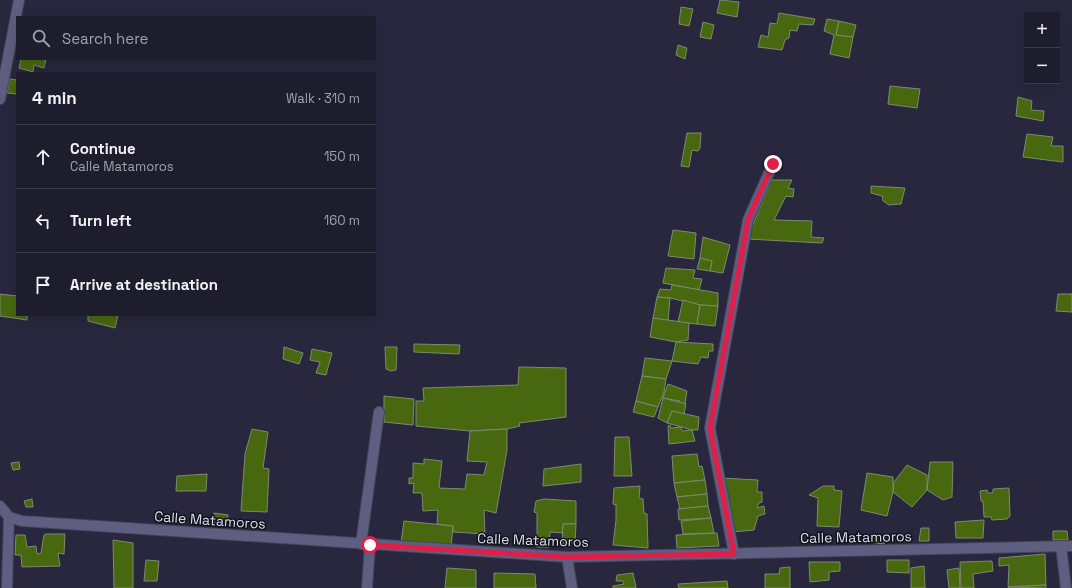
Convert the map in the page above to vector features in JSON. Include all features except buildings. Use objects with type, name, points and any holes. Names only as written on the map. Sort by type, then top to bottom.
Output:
[{"type":"street","points":[[0,99],[19,0]]},
{"type":"street","points":[[734,554],[710,428],[748,220],[773,164]]},
{"type":"street","points":[[367,588],[366,545],[379,412]]},
{"type":"street","points":[[0,506],[9,517],[7,588]]},
{"type":"street","name":"Calle Matamoros","points":[[9,517],[22,521],[366,545],[567,557],[1072,546]]},
{"type":"street","points":[[1061,546],[1066,588]]},
{"type":"street","points":[[567,557],[572,588]]},
{"type":"route","points":[[370,545],[567,557],[734,554],[710,428],[748,220],[773,164]]}]
